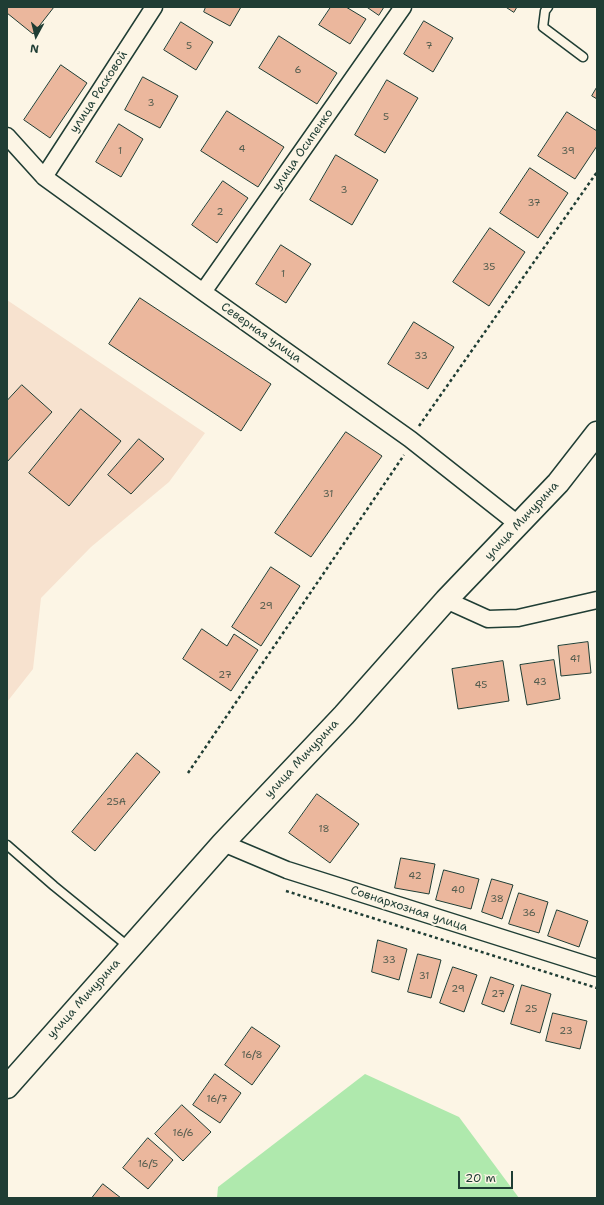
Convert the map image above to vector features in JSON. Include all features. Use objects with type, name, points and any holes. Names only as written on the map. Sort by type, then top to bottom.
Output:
[{"type":"main road","name":"улица Мичурина","points":[[7,1086],[223,843],[344,715],[446,600],[558,483],[597,433]]},
{"type":"street","name":"улица Расковой","points":[[44,177],[154,7]]},
{"type":"street","name":"улица Осипенко","points":[[204,292],[403,7]]},
{"type":"street","name":"Северная улица","points":[[7,136],[44,177],[410,439],[519,525]]},
{"type":"street","points":[[446,600],[488,618],[518,618],[597,600]]},
{"type":"street","name":"Совнархозная улица","points":[[223,843],[287,870],[597,968]]},
{"type":"lane","points":[[548,7],[545,11],[543,27],[583,57]]},
{"type":"lane","points":[[7,845],[54,886],[130,948]]},
{"type":"path","points":[[188,773],[402,458],[410,439],[597,172]]},
{"type":"path","points":[[286,891],[597,988]]},
{"type":"shaded area","points":[[7,300],[205,433],[169,482],[91,547],[41,598],[33,669],[7,702]]},
{"type":"green space","points":[[365,1074],[459,1117],[519,1198],[217,1198],[218,1187]]},
{"type":"building","points":[[7,7],[54,7],[33,34],[7,13]]},
{"type":"building","points":[[206,7],[241,7],[230,26],[204,12]]},
{"type":"building","points":[[331,7],[346,7],[366,19],[350,44],[319,25]]},
{"type":"building","points":[[367,7],[384,7],[379,15]]},
{"type":"building","points":[[506,7],[517,7],[514,12]]},
{"type":"building","points":[[424,21],[453,38],[433,72],[404,54]]},
{"type":"building","points":[[181,22],[213,42],[196,70],[164,50]]},
{"type":"building","points":[[279,36],[337,73],[317,104],[259,68]]},
{"type":"building","points":[[61,65],[87,83],[50,138],[24,120]]},
{"type":"building","points":[[143,77],[178,96],[160,128],[125,110]]},
{"type":"building","points":[[387,80],[418,98],[385,153],[355,135]]},
{"type":"building","points":[[597,87],[597,99],[592,96]]},
{"type":"building","points":[[227,111],[284,147],[258,187],[201,151]]},
{"type":"building","points":[[567,112],[597,131],[597,146],[575,179],[538,156]]},
{"type":"building","points":[[119,124],[143,139],[121,177],[96,162]]},
{"type":"building","points":[[336,155],[378,180],[352,225],[310,200]]},
{"type":"building","points":[[530,168],[568,193],[538,238],[500,213]]},
{"type":"building","points":[[223,181],[248,198],[217,243],[192,225]]},
{"type":"building","points":[[490,228],[525,252],[489,306],[453,282]]},
{"type":"building","points":[[281,245],[311,264],[286,303],[256,284]]},
{"type":"building","points":[[140,298],[271,384],[241,431],[109,344]]},
{"type":"building","points":[[414,322],[454,347],[428,389],[388,364]]},
{"type":"building","points":[[22,385],[52,412],[7,462],[7,401]]},
{"type":"building","points":[[81,409],[121,441],[69,506],[29,473]]},
{"type":"building","points":[[346,432],[382,456],[311,557],[275,533]]},
{"type":"building","points":[[139,439],[164,459],[131,494],[108,475]]},
{"type":"building","points":[[271,567],[300,586],[261,646],[232,627]]},
{"type":"building","points":[[202,629],[227,646],[234,634],[258,650],[231,691],[183,659]]},
{"type":"building","points":[[588,642],[591,673],[561,676],[558,646]]},
{"type":"building","points":[[554,660],[560,699],[527,705],[520,665]]},
{"type":"building","points":[[503,661],[509,701],[458,709],[452,669]]},
{"type":"building","points":[[137,753],[160,772],[95,851],[72,832]]},
{"type":"building","points":[[317,794],[359,824],[330,863],[289,833]]},
{"type":"building","points":[[401,858],[435,864],[429,894],[395,888]]},
{"type":"building","points":[[444,870],[479,879],[471,909],[436,900]]},
{"type":"building","points":[[492,879],[513,885],[502,919],[482,912]]},
{"type":"building","points":[[519,893],[548,902],[539,933],[509,924]]},
{"type":"building","points":[[557,910],[588,921],[579,947],[548,936]]},
{"type":"building","points":[[378,940],[407,949],[399,980],[372,972]]},
{"type":"building","points":[[418,954],[441,960],[431,998],[408,992]]},
{"type":"building","points":[[453,967],[477,975],[464,1012],[440,1003]]},
{"type":"building","points":[[491,977],[514,985],[504,1012],[482,1004]]},
{"type":"building","points":[[522,985],[551,994],[540,1033],[511,1024]]},
{"type":"building","points":[[553,1013],[587,1021],[580,1049],[546,1041]]},
{"type":"building","points":[[252,1027],[280,1046],[252,1085],[225,1065]]},
{"type":"building","points":[[215,1074],[241,1093],[220,1123],[193,1105]]},
{"type":"building","points":[[182,1105],[211,1132],[183,1161],[155,1134]]},
{"type":"building","points":[[148,1138],[173,1160],[148,1189],[123,1168]]},
{"type":"building","points":[[103,1184],[121,1198],[92,1198]]}]
